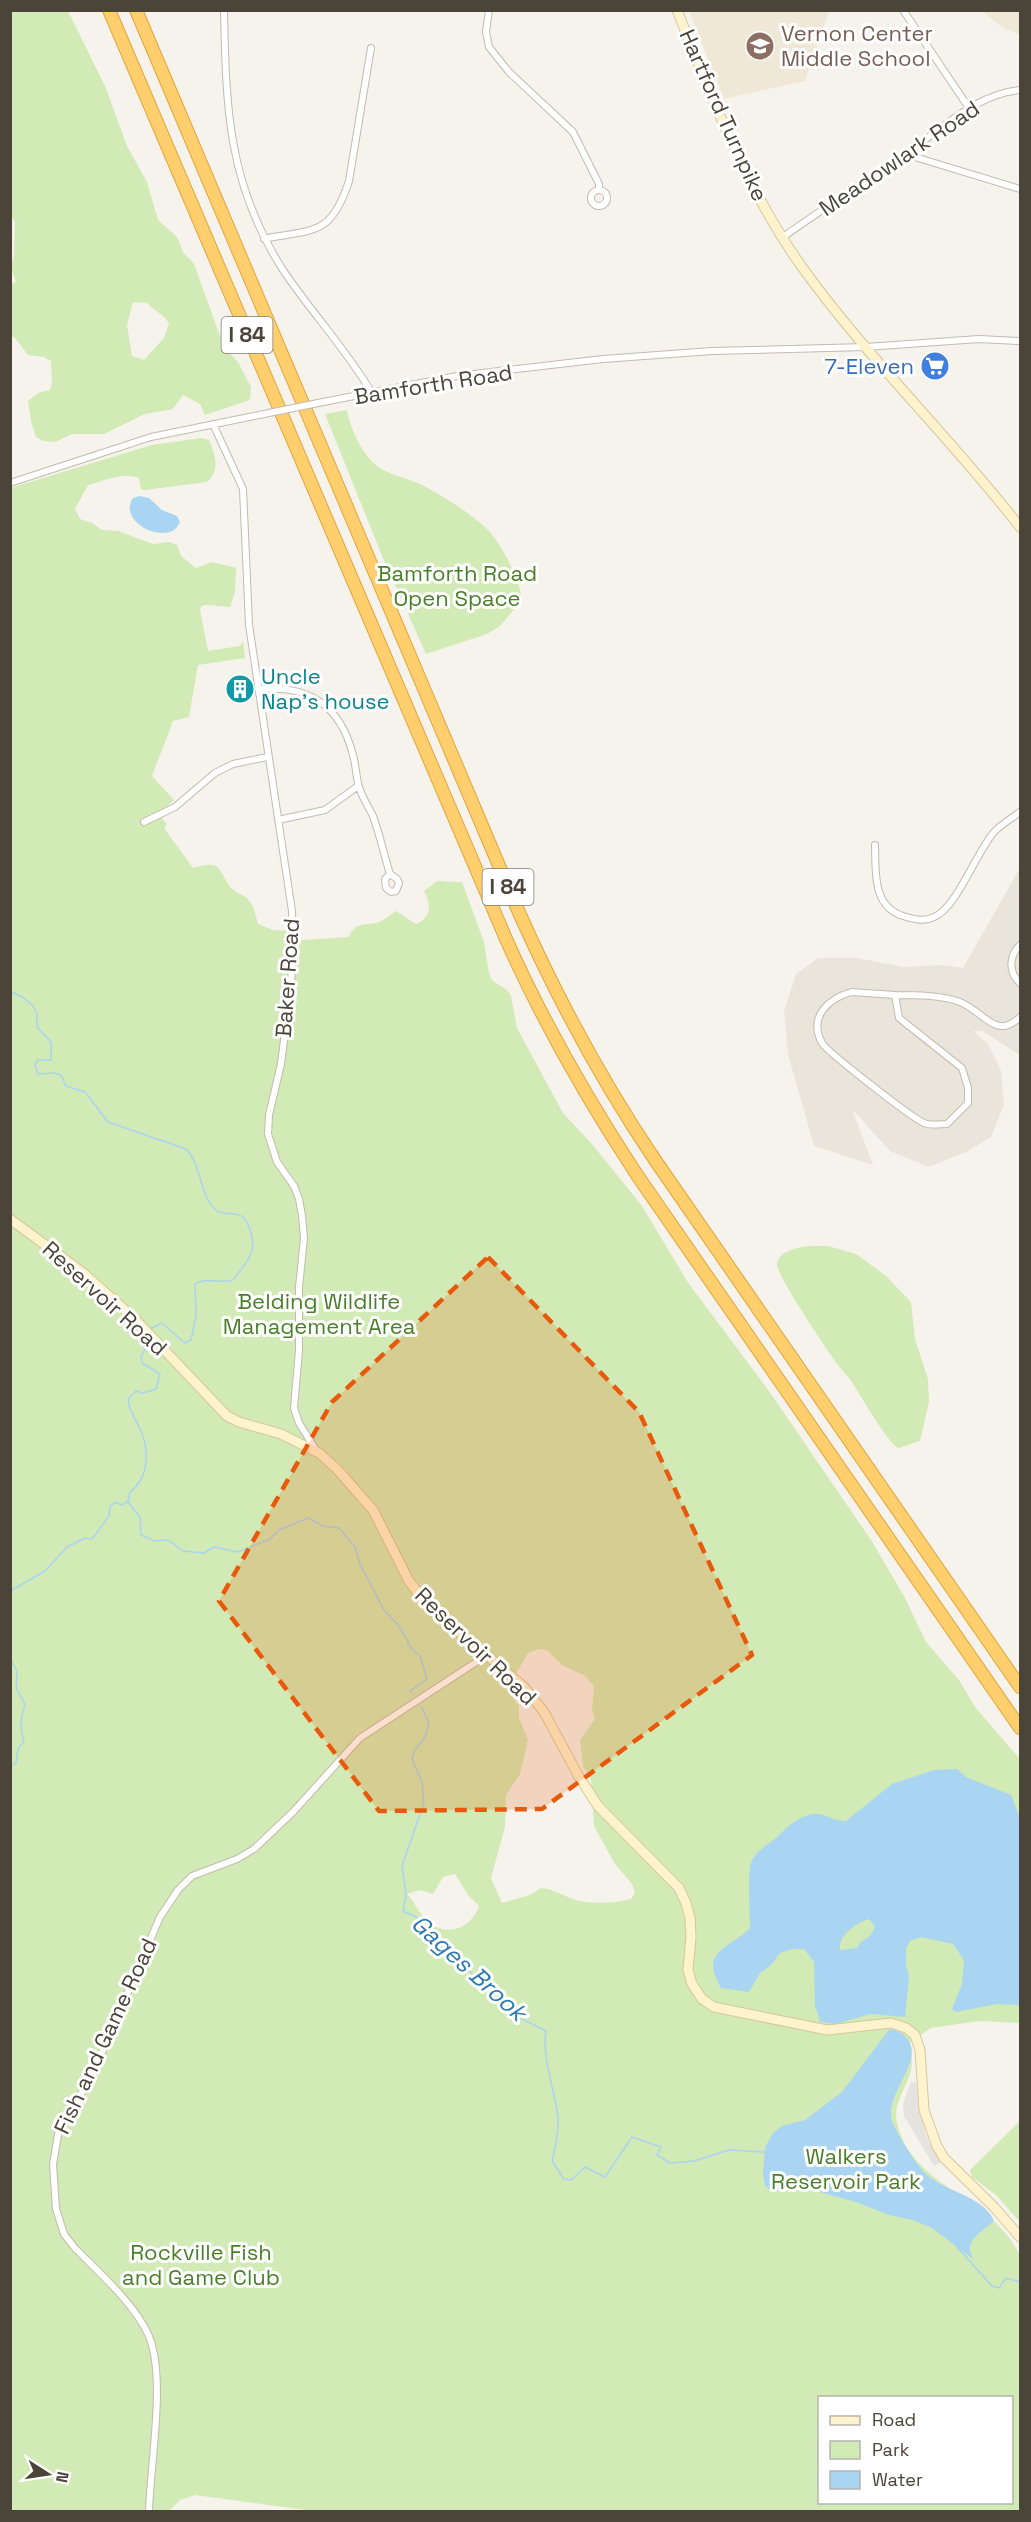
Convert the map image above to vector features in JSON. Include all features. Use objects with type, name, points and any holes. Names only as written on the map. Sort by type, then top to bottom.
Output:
[{"type":"highway","name":"I 84","points":[[136,10],[517,908],[561,1002],[609,1087],[655,1160],[1020,1687]]},
{"type":"highway","name":"I 84","points":[[108,13],[506,939],[555,1041],[581,1087],[637,1175],[1020,1728]]},
{"type":"street","points":[[224,10],[231,140],[248,203],[264,239],[285,272],[372,393]]},
{"type":"street","points":[[489,10],[486,32],[489,47],[509,72],[573,132],[599,184],[599,190]]},
{"type":"street","name":"Hartford Turnpike","points":[[677,10],[727,133],[783,237],[802,267],[866,347],[1020,527]]},
{"type":"street","points":[[903,10],[969,108]]},
{"type":"street","points":[[264,239],[320,228],[330,219],[345,196],[371,48]]},
{"type":"street","name":"Meadowlark Road","points":[[783,237],[969,108],[1004,91],[1020,90]]},
{"type":"street","points":[[905,154],[1020,189]]},
{"type":"street","name":"Bamforth Road","points":[[10,483],[151,437],[457,376],[603,359],[712,351],[866,347],[979,339],[1020,341]]},
{"type":"street","name":"Baker Road","points":[[213,424],[243,489],[249,625],[267,757],[292,911],[293,948],[281,1064],[269,1115],[268,1134],[277,1162],[294,1186],[302,1216],[304,1238],[299,1287],[299,1350],[294,1408],[299,1423],[319,1453]]},
{"type":"street","points":[[258,689],[302,691],[319,700],[333,714],[345,731],[358,786],[373,817],[390,874]]},
{"type":"street","points":[[144,822],[175,807],[215,774],[232,764],[267,757]]},
{"type":"street","points":[[278,820],[325,810],[358,786]]},
{"type":"street","points":[[875,845],[878,894],[886,906],[899,915],[918,920],[935,917],[949,904],[994,832],[1020,812]]},
{"type":"street","points":[[1020,945],[1013,952],[1011,960],[1012,971],[1020,983]]},
{"type":"street","points":[[895,995],[899,1018],[962,1068],[968,1088],[968,1103],[947,1124],[925,1124],[822,1044],[818,1026],[822,1010],[835,997],[858,991],[940,998],[960,1002],[998,1026],[1007,1026],[1020,1017]]},
{"type":"street","name":"Reservoir Road","points":[[10,1219],[82,1272],[133,1317],[227,1416],[239,1422],[281,1434],[319,1453],[337,1469],[373,1510],[409,1581],[427,1605],[524,1687],[544,1712],[578,1775],[598,1806],[679,1888],[686,1903],[691,1928],[688,1970],[692,1984],[702,1999],[714,2007],[733,2012],[827,2030],[881,2022],[900,2025],[911,2030],[918,2041],[924,2110],[937,2146],[944,2158],[1000,2213],[1020,2237]]},
{"type":"street","name":"Fish and Game Road","points":[[149,2511],[157,2386],[156,2360],[148,2333],[139,2319],[74,2247],[58,2222],[53,2164],[60,2128],[91,2078],[144,1950],[160,1917],[178,1890],[192,1876],[237,1859],[254,1849],[293,1812],[360,1738],[487,1655]]},
{"type":"highlighted area","points":[[488,1257],[639,1412],[752,1655],[542,1809],[379,1811],[219,1601],[332,1402]]},
{"type":"shaded area","name":"Vernon Center Middle School","points":[[689,11],[829,11],[805,81],[724,99]]},
{"type":"shaded area","name":"Vernon Center Middle School","points":[[982,11],[1020,11],[1020,34],[1004,29]]},
{"type":"shaded area","points":[[1020,868],[1020,1055],[982,1031],[973,1031],[988,1044],[1001,1071],[1004,1105],[991,1137],[968,1151],[929,1167],[890,1151],[852,1109],[873,1165],[814,1146],[788,1054],[784,1011],[796,974],[818,958],[857,958],[903,967],[942,965],[963,968]]},
{"type":"shaded area","points":[[911,2081],[916,2083],[918,2105],[926,2136],[941,2162],[934,2166],[904,2116],[903,2104]]},
{"type":"green space","points":[[11,10],[68,11],[105,86],[127,146],[147,182],[158,220],[177,237],[183,252],[194,264],[224,347],[238,362],[251,387],[250,399],[205,415],[200,404],[183,395],[173,409],[145,414],[104,434],[72,434],[55,442],[43,441],[36,437],[28,401],[38,393],[50,390],[51,361],[44,357],[28,355],[11,336],[11,284],[16,282],[11,267],[14,255],[15,222],[10,213]],"holes":[[[133,302],[147,303],[169,324],[164,338],[144,360],[132,356],[127,325]]]},
{"type":"green space","name":"Bamforth Road Open Space","points":[[347,410],[351,425],[366,455],[377,466],[423,485],[443,497],[474,518],[493,536],[514,573],[522,600],[500,626],[487,634],[426,654],[383,558],[325,414]]},
{"type":"green space","name":"Belding Wildlife Management Area","points":[[201,438],[209,440],[216,462],[214,472],[207,482],[141,490],[139,478],[126,476],[113,478],[88,485],[75,509],[80,519],[102,530],[118,531],[153,544],[169,542],[177,545],[181,556],[196,568],[212,562],[236,568],[235,592],[230,607],[206,605],[200,610],[208,651],[240,646],[243,641],[245,658],[198,665],[189,717],[173,721],[152,776],[174,800],[159,814],[167,825],[164,828],[193,868],[214,865],[220,870],[230,887],[249,900],[258,924],[273,930],[293,931],[302,940],[349,937],[356,927],[379,922],[396,911],[416,924],[425,918],[429,910],[424,891],[437,881],[462,882],[484,942],[489,974],[493,981],[507,990],[511,996],[517,1028],[563,1113],[592,1144],[642,1206],[689,1284],[769,1391],[871,1540],[904,1596],[926,1642],[959,1680],[975,1707],[1020,1759],[1020,2023],[979,2021],[931,2028],[909,2043],[912,2067],[896,2111],[898,2127],[907,2148],[921,2165],[993,2221],[1009,2237],[1020,2256],[1020,2508],[1017,2511],[320,2512],[195,2495],[180,2500],[169,2511],[11,2511],[10,488],[152,445]],"holes":[[[539,1649],[547,1650],[562,1665],[585,1676],[594,1686],[592,1711],[595,1719],[580,1740],[583,1766],[591,1780],[594,1826],[615,1864],[632,1884],[635,1892],[631,1899],[594,1903],[573,1899],[541,1888],[530,1895],[502,1903],[491,1878],[505,1827],[506,1795],[520,1774],[528,1740],[519,1718],[519,1706],[511,1695],[510,1684],[528,1653]],[[455,1874],[468,1895],[479,1906],[475,1914],[464,1925],[450,1930],[442,1929],[427,1921],[407,1894],[419,1890],[433,1894],[443,1877]]]},
{"type":"green space","points":[[811,1246],[828,1246],[856,1254],[885,1275],[911,1302],[915,1339],[928,1379],[929,1402],[920,1441],[899,1448],[889,1439],[784,1282],[777,1264],[782,1255],[791,1250]]},
{"type":"green space","points":[[1020,2121],[1020,2222],[996,2195],[972,2177],[970,2170]]},
{"type":"water","points":[[139,496],[149,498],[162,510],[177,516],[180,522],[166,533],[146,529],[132,516],[130,507],[133,498]]},
{"type":"water","points":[[957,1769],[966,1777],[1011,1795],[1020,1818],[1020,2005],[997,2004],[956,2012],[952,2009],[962,1984],[964,1960],[953,1944],[921,1937],[910,1941],[906,1948],[906,1965],[909,1976],[905,2017],[871,2014],[835,2024],[820,2022],[815,2005],[814,1962],[804,1949],[792,1949],[780,1953],[770,1966],[760,1973],[749,1992],[721,1988],[713,1966],[715,1958],[719,1952],[750,1928],[750,1865],[757,1853],[803,1817],[818,1814],[846,1821],[892,1784],[934,1770]],"holes":[[[869,1919],[875,1927],[870,1936],[857,1948],[840,1950],[842,1939],[859,1923]]]},
{"type":"water","points":[[889,2030],[901,2033],[909,2042],[912,2052],[910,2063],[891,2110],[892,2121],[898,2134],[927,2175],[982,2206],[994,2221],[972,2242],[970,2251],[973,2259],[932,2228],[913,2220],[889,2215],[859,2203],[799,2186],[775,2192],[765,2186],[763,2174],[765,2147],[773,2133],[782,2126],[805,2120],[842,2092]]},
{"type":"waterway","points":[[10,991],[33,1006],[37,1013],[37,1027],[51,1042],[51,1060],[38,1060],[35,1065],[38,1074],[61,1075],[66,1086],[85,1092],[108,1122],[186,1149],[195,1163],[210,1204],[219,1212],[243,1217],[250,1229],[253,1242],[252,1252],[235,1278],[195,1284],[196,1316],[191,1340],[185,1343],[162,1323],[150,1329]]},
{"type":"waterway","points":[[128,1501],[130,1492],[141,1479],[146,1463],[143,1437],[128,1399],[136,1391],[143,1393],[156,1389],[160,1374],[142,1363],[141,1357],[145,1349],[142,1344],[144,1335]]},
{"type":"waterway","points":[[10,1591],[45,1571],[67,1547],[85,1538],[92,1539],[109,1516],[110,1507],[115,1502],[122,1505],[127,1502]]},
{"type":"waterway","name":"Gages Brook","points":[[128,1502],[140,1517],[141,1535],[155,1541],[168,1540],[183,1551],[204,1553],[214,1547],[238,1552],[270,1539],[279,1530],[308,1518],[323,1526],[339,1528],[355,1547],[360,1564],[384,1610],[398,1625],[408,1645],[420,1656],[427,1679],[410,1691],[412,1693]]},
{"type":"waterway","points":[[10,1658],[17,1671],[16,1688],[25,1704],[21,1722],[24,1741],[18,1749],[16,1763],[10,1766]]},
{"type":"waterway","name":"Gages Brook","points":[[421,1706],[429,1723],[425,1737],[414,1751],[412,1759],[422,1782],[424,1803],[402,1866],[406,1894],[403,1911],[416,1917],[424,1930],[454,1954],[472,1974],[512,2003],[522,2019],[546,2031],[547,2061],[558,2116],[552,2161],[564,2179],[571,2180],[585,2167],[605,2177],[632,2137],[661,2147],[657,2155],[670,2163],[694,2161],[729,2150],[765,2152]]},
{"type":"waterway","name":"Gages Brook","points":[[957,2247],[992,2286],[999,2288],[1006,2278],[1020,2282]]},
{"type":"place","name":"Vernon Center Middle School","points":[[760,46]]},
{"type":"place","name":"7-Eleven","points":[[935,366]]},
{"type":"place","name":"Uncle Nap's house","points":[[240,689]]},
{"type":"park label","name":"Walkers Reservoir Park","points":[[846,2168]]},
{"type":"park label","name":"Rockville Fish and Game Club","points":[[201,2264]]}]
